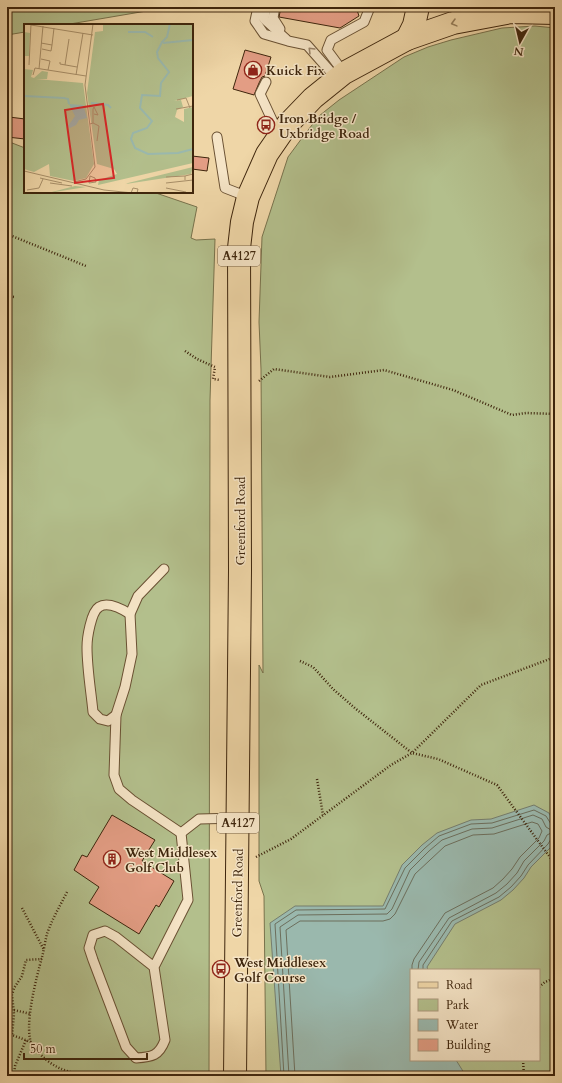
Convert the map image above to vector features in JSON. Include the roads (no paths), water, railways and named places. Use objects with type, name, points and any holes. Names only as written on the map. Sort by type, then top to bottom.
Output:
[{"type":"main road","name":"Greenford Road","points":[[235,1076],[238,818],[240,400],[239,248],[242,222],[248,197],[267,154],[287,125],[313,98],[340,76],[413,24],[424,19],[430,7]]},
{"type":"main road","name":"Greenford Road","points":[[413,24],[453,23],[504,13],[536,11]]},
{"type":"lane","points":[[258,7],[255,21],[264,34],[307,45],[340,76]]},
{"type":"lane","points":[[266,7],[264,19],[288,41]]},
{"type":"lane","points":[[275,7],[273,18],[288,41]]},
{"type":"lane","points":[[340,76],[327,50],[331,40],[364,22],[370,7]]},
{"type":"lane","points":[[266,82],[260,94],[279,135]]},
{"type":"lane","points":[[217,137],[225,188],[248,197]]},
{"type":"lane","points":[[164,569],[138,596],[130,614],[132,654],[125,687],[116,716],[114,775],[119,789],[132,800],[181,833]]},
{"type":"lane","points":[[116,716],[108,721],[100,719],[93,712],[87,646],[93,616],[95,610],[100,606],[109,605],[120,607],[130,614]]},
{"type":"lane","points":[[181,833],[199,819],[238,818]]},
{"type":"lane","points":[[154,967],[116,937],[105,931],[93,935],[89,948],[93,960],[126,1047],[136,1058],[150,1057],[162,1049],[165,1040],[154,967],[188,900],[181,833]]},
{"type":"water","points":[[534,805],[549,813],[555,824],[555,837],[552,846],[531,867],[524,878],[513,890],[501,900],[455,924],[427,967],[428,969],[410,969],[410,1061],[457,1061],[466,1076],[281,1076],[270,923],[295,906],[383,906],[402,865],[422,845],[437,833],[471,820],[491,819]]},
{"type":"place","name":"Kuick Fix","points":[[253,70]]},
{"type":"place","name":"Iron Bridge / Uxbridge Road","points":[[266,125]]},
{"type":"place","name":"West Middlesex Golf Club","points":[[112,859]]},
{"type":"place","name":"West Middlesex Golf Course","points":[[221,969]]}]
